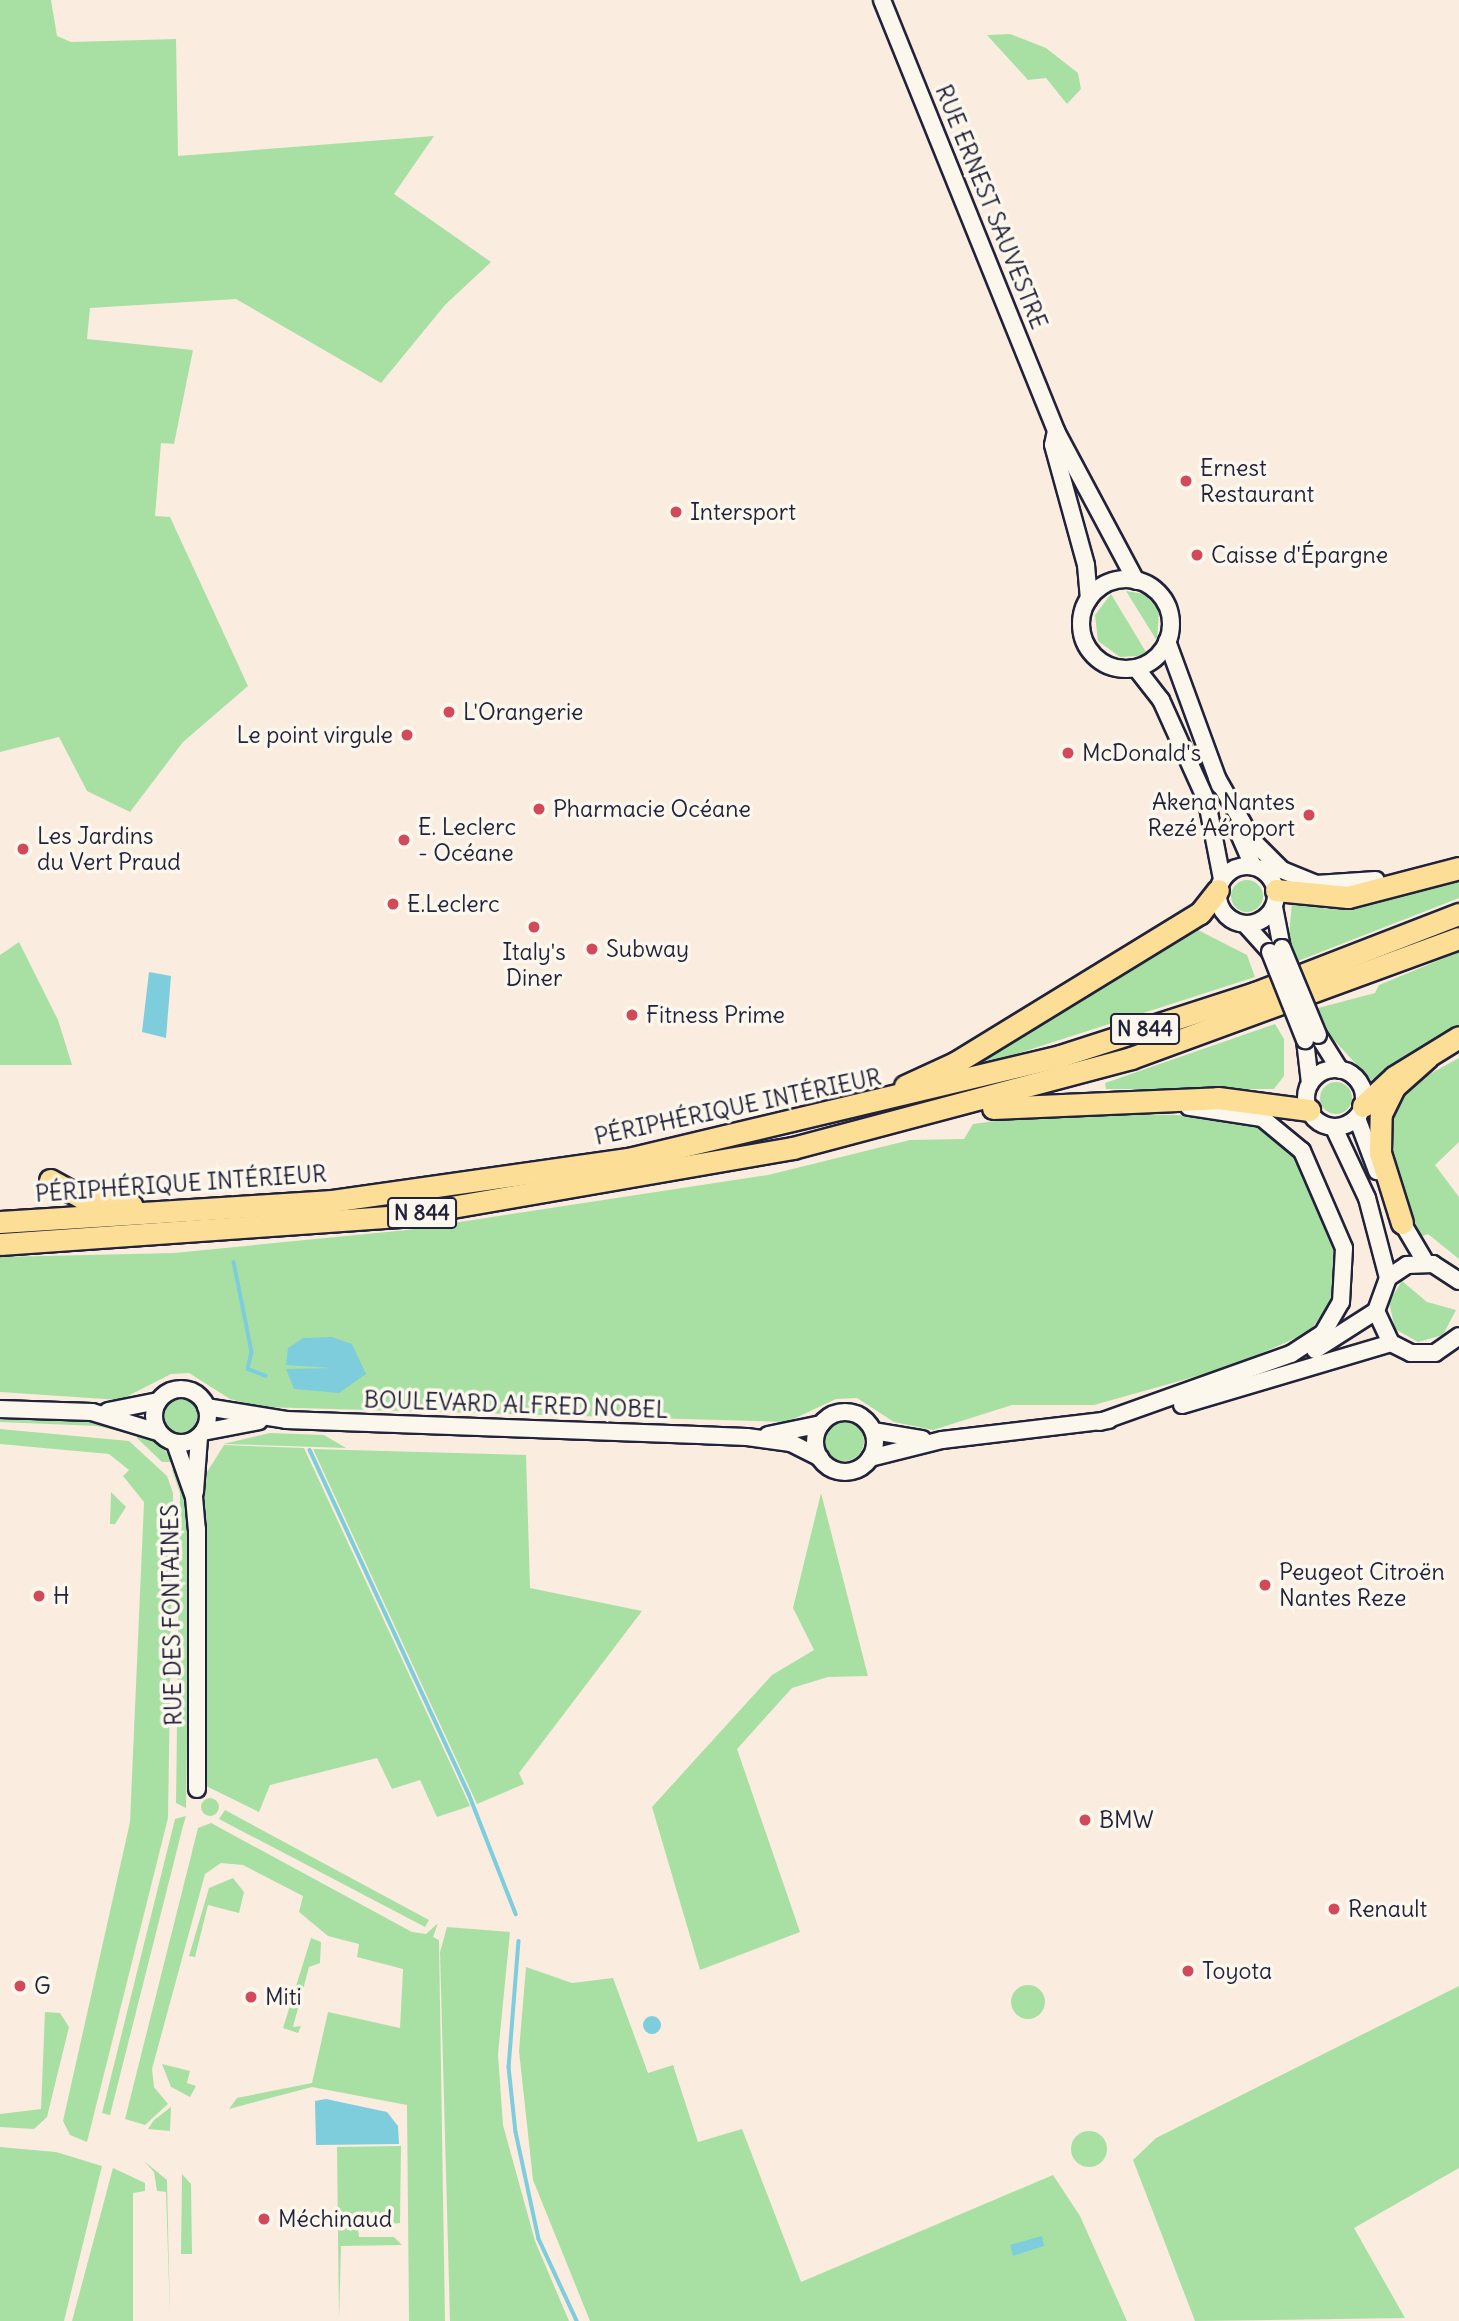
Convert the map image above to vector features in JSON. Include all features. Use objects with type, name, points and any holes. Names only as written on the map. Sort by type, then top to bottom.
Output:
[{"type":"highway","points":[[1275,899],[1348,897],[1459,868]]},
{"type":"highway","points":[[822,1116],[955,1063],[1200,913],[1220,884]]},
{"type":"highway","name":"PÉRIPHÉRIQUE INTÉRIEUR","points":[[0,1222],[220,1211],[544,1173],[822,1116],[1115,1039],[1459,914]]},
{"type":"highway","name":"N 844","points":[[0,1244],[235,1232],[520,1199],[793,1148],[974,1104],[1215,1030],[1459,937]]},
{"type":"highway","points":[[1360,1112],[1428,1057],[1459,1037]]},
{"type":"highway","points":[[1402,1223],[1380,1153],[1381,1114],[1394,1087],[1428,1057]]},
{"type":"highway","points":[[974,1104],[1230,1098],[1309,1110]]},
{"type":"highway","points":[[50,1180],[82,1198],[117,1206],[201,1202],[220,1211]]},
{"type":"main road","name":"RUE ERNEST SAUVESTRE","points":[[882,0],[1056,431],[1136,581]]},
{"type":"main road","name":"RUE ERNEST SAUVESTRE","points":[[1056,431],[1053,445],[1086,565],[1089,599]]},
{"type":"main road","points":[[1167,641],[1156,657],[1136,668],[1107,665],[1091,653],[1081,623],[1089,599],[1112,582],[1136,581],[1166,604],[1167,641],[1217,779],[1253,866]]},
{"type":"main road","points":[[1136,668],[1161,700],[1208,802],[1226,916],[1245,924],[1276,950]]},
{"type":"main road","points":[[1217,779],[1253,841],[1294,877],[1333,886],[1424,877]]},
{"type":"main road","points":[[1220,884],[1235,868],[1253,866],[1266,872],[1275,899],[1276,950],[1311,1037],[1340,1070],[1360,1082],[1360,1112],[1402,1223],[1426,1263],[1459,1281]]},
{"type":"main road","points":[[1245,924],[1262,920],[1275,899]]},
{"type":"main road","points":[[1100,1422],[1284,1365],[1377,1311],[1388,1278],[1367,1198],[1334,1128],[1309,1110],[1311,1037]]},
{"type":"main road","points":[[1310,1083],[1340,1070]]},
{"type":"main road","points":[[1145,1102],[1243,1112],[1292,1138],[1339,1233],[1347,1273],[1334,1319],[1309,1345],[1154,1404]]},
{"type":"main road","points":[[1334,1128],[1360,1112]]},
{"type":"main road","points":[[1388,1278],[1426,1263]]},
{"type":"main road","points":[[1377,1311],[1391,1343]]},
{"type":"main road","points":[[821,1424],[815,1441],[820,1458],[848,1471],[870,1458],[942,1440],[1100,1422],[1185,1404],[1391,1343],[1427,1354],[1459,1336]]},
{"type":"main road","points":[[0,1409],[120,1411],[159,1401],[181,1389],[199,1395],[206,1407],[194,1497]]},
{"type":"main road","points":[[158,1432],[153,1414],[159,1401]]},
{"type":"main road","name":"BOULEVARD ALFRED NOBEL","points":[[206,1407],[286,1420],[747,1437],[791,1443],[820,1458]]},
{"type":"main road","points":[[92,1412],[158,1432],[175,1443],[247,1423],[286,1420]]},
{"type":"main road","points":[[747,1437],[821,1424],[847,1412],[873,1431],[942,1440]]},
{"type":"main road","points":[[870,1458],[873,1431]]},
{"type":"main road","name":"RUE DES FONTAINES","points":[[175,1443],[194,1497],[197,1789]]},
{"type":"green space","points":[[0,0],[51,0],[57,36],[71,42],[176,39],[178,156],[434,136],[394,194],[491,262],[445,305],[381,383],[236,299],[90,308],[87,339],[193,350],[174,444],[161,443],[155,516],[170,517],[248,686],[183,742],[130,812],[87,791],[59,737],[0,752]]},
{"type":"green space","points":[[1010,34],[1046,48],[1078,73],[1081,89],[1067,104],[1046,78],[1028,80],[987,35]]},
{"type":"green space","points":[[1126,591],[1144,594],[1159,610],[1157,641]]},
{"type":"green space","points":[[1111,594],[1146,652],[1140,656],[1120,657],[1098,641],[1095,615]]},
{"type":"green space","points":[[1247,880],[1258,885],[1263,896],[1258,907],[1247,912],[1236,907],[1231,896],[1236,885]]},
{"type":"green space","points":[[1459,880],[1459,898],[1298,961],[1289,935],[1292,902],[1327,909]]},
{"type":"green space","points":[[1188,925],[1247,955],[1255,977],[979,1066],[977,1056]]},
{"type":"green space","points":[[19,942],[58,1020],[72,1065],[0,1065],[0,955]]},
{"type":"green space","points":[[1459,952],[1459,1032],[1371,1080],[1331,1037],[1318,1008],[1375,993],[1379,985]]},
{"type":"green space","points":[[1275,1024],[1284,1039],[1284,1076],[1274,1089],[1106,1089],[1105,1083]]},
{"type":"green space","points":[[1459,1058],[1459,1142],[1435,1165],[1459,1197],[1459,1259],[1428,1234],[1420,1237],[1386,1152],[1388,1113],[1402,1089]]},
{"type":"green space","points":[[1336,1082],[1347,1087],[1352,1098],[1347,1109],[1336,1114],[1325,1109],[1320,1098],[1325,1087]]},
{"type":"green space","points":[[1062,1112],[1249,1117],[1292,1144],[1330,1235],[1338,1275],[1330,1304],[1309,1332],[1233,1366],[1094,1405],[1012,1405],[933,1430],[894,1422],[857,1398],[836,1399],[787,1422],[261,1407],[230,1399],[189,1373],[171,1374],[120,1400],[0,1392],[0,1257],[174,1253],[407,1230],[768,1175],[910,1140],[964,1139],[973,1124]]},
{"type":"green space","points":[[1402,1281],[1427,1302],[1456,1310],[1443,1335],[1418,1342],[1395,1329],[1389,1302]]},
{"type":"green space","points":[[182,1397],[196,1403],[202,1417],[196,1431],[182,1437],[168,1431],[162,1417],[168,1403]]},
{"type":"green space","points":[[0,1416],[91,1420],[134,1428],[131,1434],[97,1426],[0,1422]]},
{"type":"green space","points":[[844,1421],[852,1422],[858,1427],[863,1433],[863,1449],[858,1455],[852,1460],[844,1461],[836,1460],[830,1455],[825,1449],[824,1441],[825,1433],[830,1427],[836,1422]]},
{"type":"green space","points":[[0,1429],[129,1441],[167,1476],[173,1493],[168,1818],[87,2142],[70,2135],[63,2121],[130,1822],[144,1502],[123,1476],[129,1470],[109,1454],[0,1444]]},
{"type":"green space","points":[[138,1429],[177,1462],[162,1462],[137,1438]]},
{"type":"green space","points":[[270,1433],[324,1435],[346,1448],[223,1444]]},
{"type":"green space","points":[[224,1445],[304,1448],[470,1806],[437,1817],[420,1780],[392,1789],[377,1758],[270,1785],[259,1812],[206,1786],[204,1477]]},
{"type":"green space","points":[[313,1449],[526,1455],[530,1588],[642,1611],[519,1773],[524,1784],[477,1804]]},
{"type":"green space","points":[[178,1468],[190,1529],[186,1808],[176,1803],[180,1493],[172,1470]]},
{"type":"green space","points":[[111,1492],[126,1507],[115,1524],[110,1524]]},
{"type":"green space","points":[[821,1493],[868,1676],[828,1677],[792,1688],[737,1749],[800,1932],[700,1970],[652,1807],[772,1675],[814,1650],[793,1608]]},
{"type":"green space","points":[[210,1798],[216,1801],[219,1807],[216,1813],[210,1816],[204,1813],[201,1807],[204,1801]]},
{"type":"green space","points":[[225,1810],[429,1920],[425,1927],[219,1819]]},
{"type":"green space","points":[[186,1816],[110,2115],[102,2113],[175,1819]]},
{"type":"green space","points":[[211,1823],[412,1932],[426,1934],[438,1923],[433,1937],[439,1940],[445,2321],[409,2321],[407,2105],[312,2087],[229,2109],[237,2098],[312,2083],[328,2012],[400,2028],[403,1969],[357,1957],[359,1944],[328,1936],[299,1912],[303,1896],[243,1865],[221,1863],[205,1874],[152,2069],[154,2087],[168,2104],[145,2125],[125,2119],[198,1828]]},
{"type":"green space","points":[[233,1878],[244,1892],[239,1913],[208,1905],[195,1957],[189,1956],[209,1888]]},
{"type":"green space","points":[[447,1927],[510,1932],[498,2054],[503,2125],[535,2241],[569,2321],[450,2321],[440,1952]]},
{"type":"green space","points":[[311,1938],[321,1942],[320,1963],[309,1967],[293,2027],[301,2026],[298,2033],[283,2028]]},
{"type":"green space","points":[[526,1967],[572,1983],[613,1978],[648,2073],[673,2065],[698,2142],[742,2129],[801,2282],[1053,2175],[1080,2216],[1127,2321],[590,2321],[533,2180],[519,2051]]},
{"type":"green space","points":[[1028,1985],[1040,1990],[1045,2002],[1040,2014],[1028,2019],[1016,2014],[1011,2002],[1016,1990]]},
{"type":"green space","points":[[1459,1986],[1459,2168],[1354,2228],[1405,2318],[1195,2321],[1133,2160],[1156,2138]]},
{"type":"green space","points":[[45,2012],[60,2013],[69,2027],[47,2117],[34,2129],[0,2127],[0,2114],[41,2109]]},
{"type":"green space","points":[[162,2064],[190,2071],[187,2083],[196,2086],[190,2097],[171,2087]]},
{"type":"green space","points":[[171,2107],[170,2131],[148,2129],[154,2120]]},
{"type":"green space","points":[[1089,2131],[1101,2137],[1107,2149],[1101,2161],[1089,2167],[1077,2161],[1071,2149],[1077,2137]]},
{"type":"green space","points":[[401,2146],[400,2223],[358,2227],[359,2237],[394,2237],[402,2245],[341,2246],[339,2321],[337,2147]]},
{"type":"green space","points":[[0,2147],[56,2152],[102,2166],[64,2321],[0,2321]]},
{"type":"green space","points":[[144,2161],[167,2180],[170,2318],[166,2192],[157,2191],[154,2172]]},
{"type":"green space","points":[[113,2168],[145,2183],[145,2191],[133,2193],[133,2321],[72,2321]]},
{"type":"green space","points":[[182,2174],[191,2184],[192,2254],[181,2254]]},
{"type":"water","points":[[149,972],[171,976],[166,1038],[142,1032]]},
{"type":"water","points":[[332,1337],[352,1344],[366,1374],[339,1393],[294,1389],[286,1369],[332,1368],[286,1365],[288,1348],[303,1338]]},
{"type":"water","points":[[652,2016],[658,2019],[661,2025],[658,2031],[652,2034],[646,2031],[643,2025],[646,2019]]},
{"type":"water","points":[[326,2099],[387,2112],[398,2126],[399,2144],[316,2145],[315,2101]]},
{"type":"water","points":[[1042,2236],[1044,2246],[1013,2256],[1010,2245]]},
{"type":"waterway","points":[[234,1262],[252,1352],[248,1369],[266,1376]]},
{"type":"waterway","points":[[310,1450],[469,1794],[516,1914]]},
{"type":"waterway","points":[[519,1941],[509,2067],[516,2132],[539,2239],[577,2321]]},
{"type":"place","name":"Ernest Restaurant","points":[[1186,481]]},
{"type":"place","name":"Intersport","points":[[676,512]]},
{"type":"place","name":"Caisse d'Épargne","points":[[1197,555]]},
{"type":"place","name":"L'Orangerie","points":[[449,712]]},
{"type":"place","name":"Le point virgule","points":[[407,735]]},
{"type":"place","name":"McDonald's","points":[[1068,753]]},
{"type":"place","name":"Pharmacie Océane","points":[[539,809]]},
{"type":"place","name":"Akena Nantes Rezé Aéroport","points":[[1309,815]]},
{"type":"place","name":"E. Leclerc - Océane","points":[[404,840]]},
{"type":"place","name":"Les Jardins du Vert Praud","points":[[23,849]]},
{"type":"place","name":"E.Leclerc","points":[[393,904]]},
{"type":"place","name":"Italy's Diner","points":[[534,927]]},
{"type":"place","name":"Subway","points":[[592,949]]},
{"type":"place","name":"Fitness Prime","points":[[632,1015]]},
{"type":"place","name":"Peugeot Citroën Nantes Reze","points":[[1265,1585]]},
{"type":"place","name":"H","points":[[39,1596]]},
{"type":"place","name":"BMW","points":[[1085,1820]]},
{"type":"place","name":"Renault","points":[[1334,1909]]},
{"type":"place","name":"Toyota","points":[[1188,1971]]},
{"type":"place","name":"G","points":[[20,1986]]},
{"type":"place","name":"Miti","points":[[251,1997]]},
{"type":"place","name":"Méchinaud","points":[[264,2219]]}]
